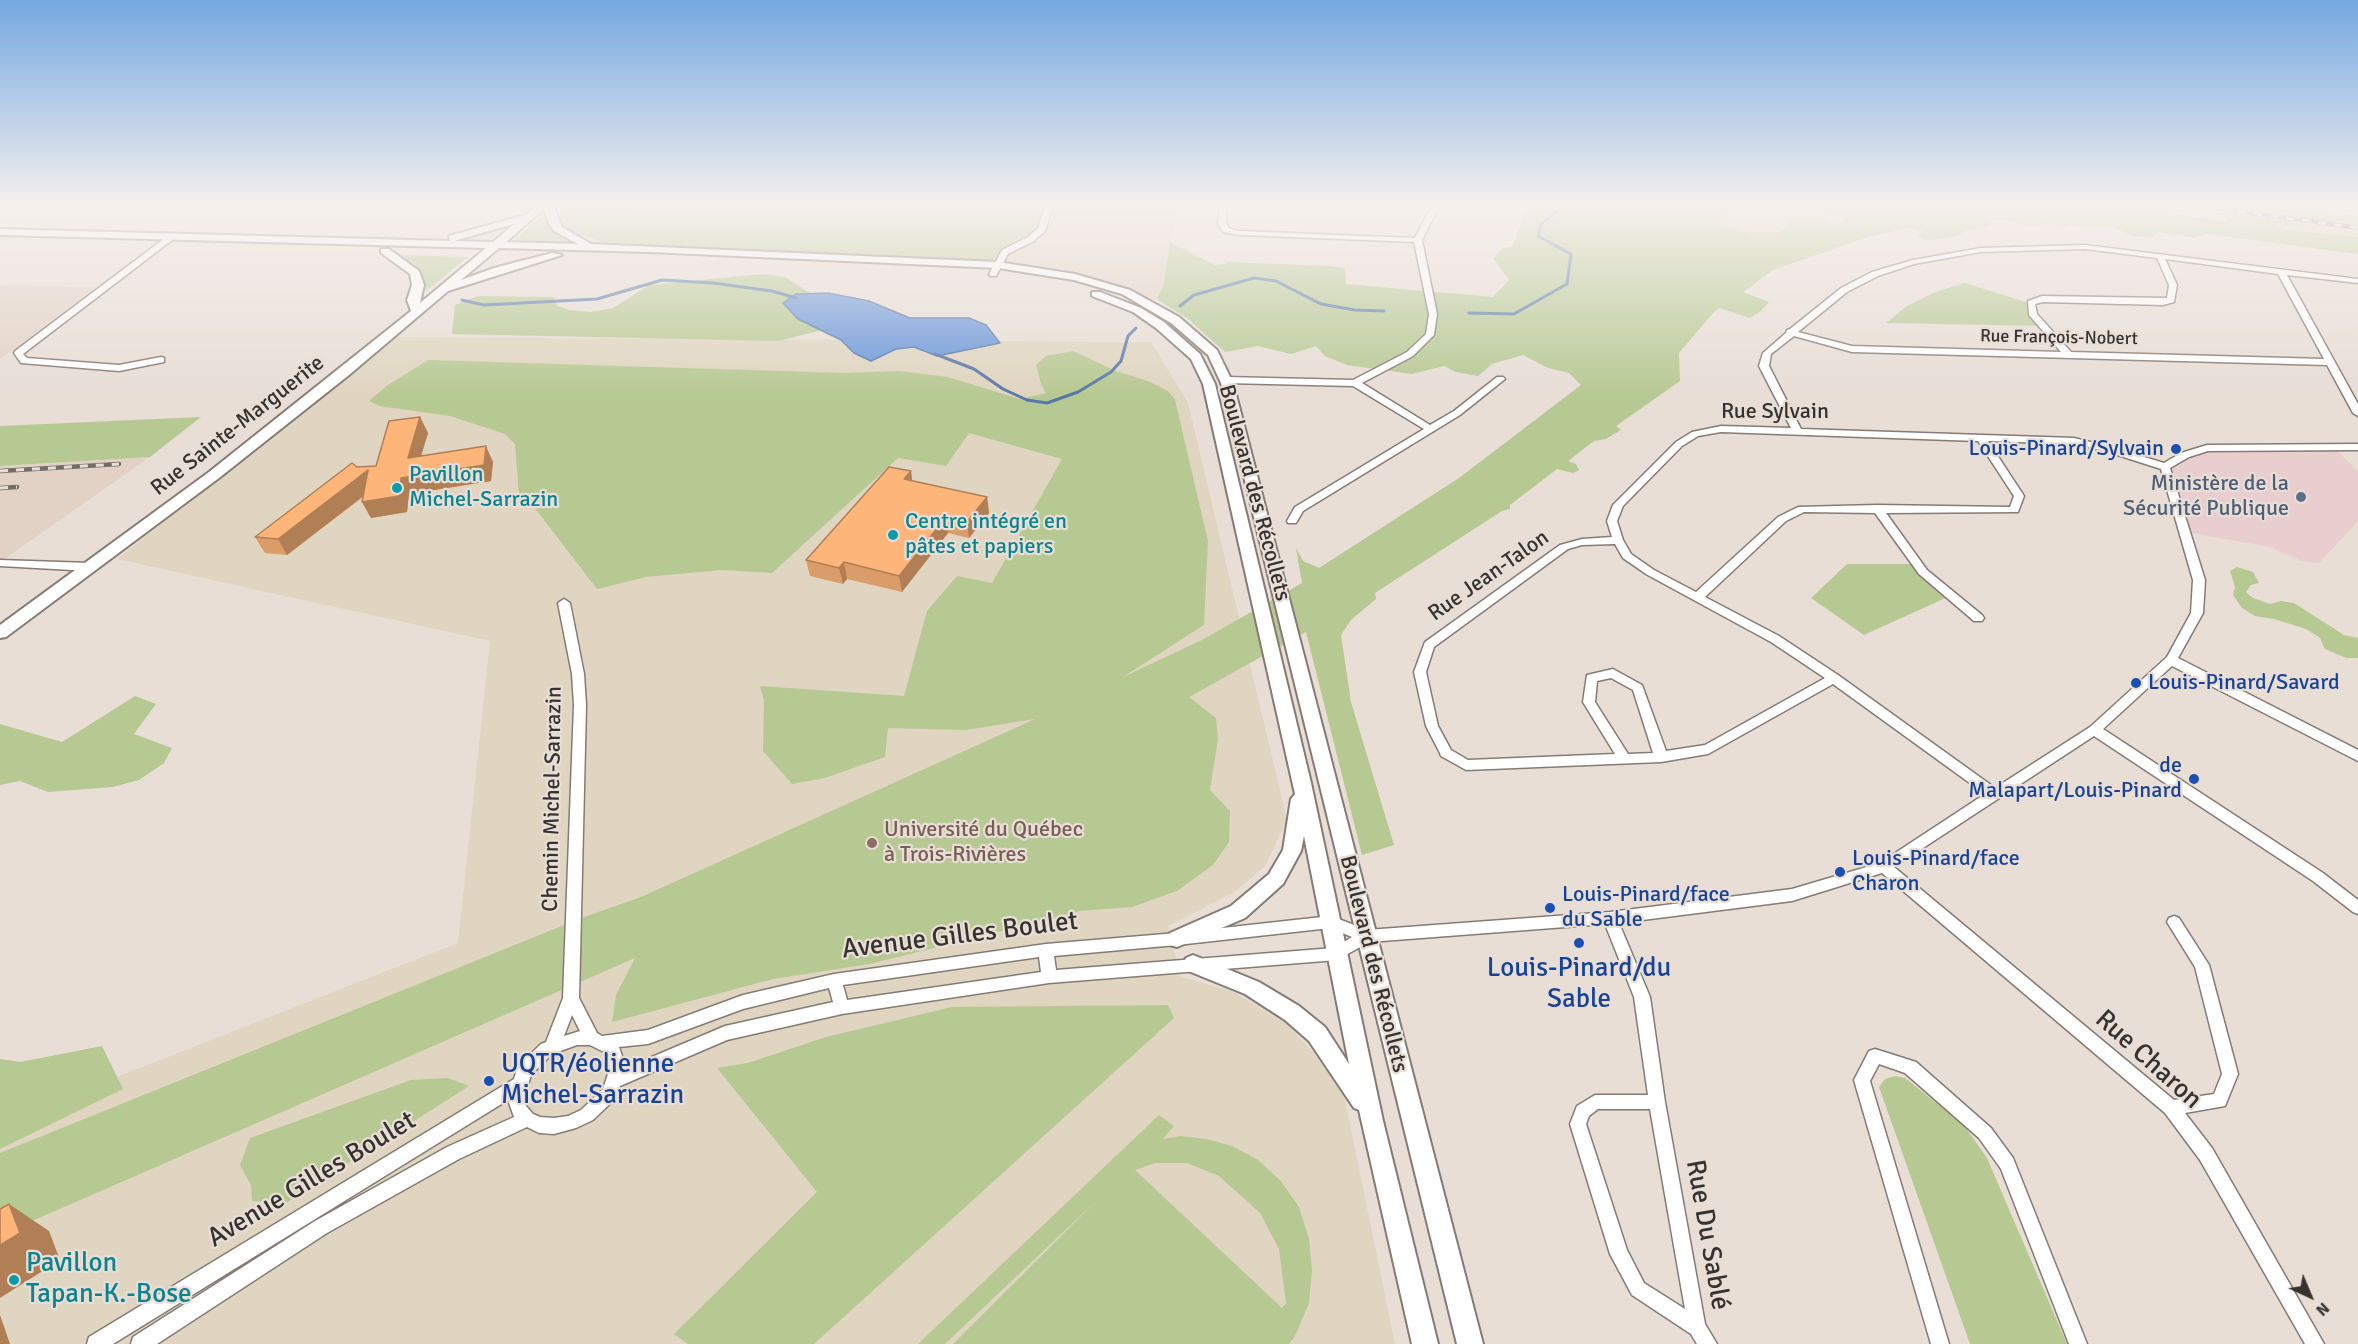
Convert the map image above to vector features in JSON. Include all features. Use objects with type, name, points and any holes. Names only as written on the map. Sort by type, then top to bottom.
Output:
[{"type":"main road","points":[[411,270],[415,273],[418,285],[413,300],[417,312]]},
{"type":"main road","name":"Rue Sainte-Marguerite","points":[[0,633],[214,475],[417,312],[466,270]]},
{"type":"main road","points":[[442,290],[500,270]]},
{"type":"main road","name":"Boulevard des Récollets","points":[[986,270],[1067,286],[1107,297],[1160,325],[1196,357],[1209,384],[1302,783],[1372,1121],[1425,1344]]},
{"type":"main road","name":"Boulevard des Récollets","points":[[990,270],[1075,277],[1126,292],[1174,320],[1213,353],[1226,380],[1470,1344]]},
{"type":"main road","points":[[1177,939],[1238,912],[1276,879],[1292,851],[1302,783]]},
{"type":"main road","points":[[1193,964],[1252,988],[1293,1013],[1317,1034],[1357,1089],[1372,1121]]},
{"type":"street","points":[[129,270],[18,353],[24,361],[119,368],[161,360]]},
{"type":"street","points":[[1226,380],[1355,383],[1410,354],[1430,335],[1433,314],[1424,270]]},
{"type":"street","points":[[1796,429],[1764,366],[1767,353],[1844,290],[1889,270]]},
{"type":"street","points":[[2068,354],[2033,315],[2031,303],[2042,299],[2163,302],[2171,300],[2173,285],[2165,270]]},
{"type":"street","points":[[2265,270],[2358,281]]},
{"type":"street","points":[[2281,272],[2358,413]]},
{"type":"street","name":"Rue François-Nobert","points":[[1790,332],[1852,349],[2330,362]]},
{"type":"street","points":[[1292,521],[1299,509],[1457,413],[1500,379]]},
{"type":"street","points":[[1355,383],[1430,429]]},
{"type":"street","name":"Rue Sylvain","points":[[1618,540],[1612,521],[1618,504],[1679,444],[1695,434],[1721,429],[1796,429],[2074,441],[2165,467]]},
{"type":"street","points":[[1697,598],[1782,519],[1802,509],[2014,510],[2019,496],[1980,437]]},
{"type":"street","points":[[1330,922],[1366,936],[1610,918],[1792,895],[1884,867],[2094,730],[2171,660],[2197,613],[2199,580],[2165,467],[2207,448],[2358,447]]},
{"type":"street","points":[[1877,508],[1923,572],[1978,618]]},
{"type":"street","points":[[1618,540],[1628,556],[1650,572],[1775,639],[1834,678],[1996,795]]},
{"type":"street","name":"Rue Jean-Talon","points":[[1618,540],[1582,542],[1564,547],[1429,645],[1420,672],[1432,726],[1446,753],[1466,765],[1661,756],[1708,749],[1834,678]]},
{"type":"street","points":[[0,563],[90,567]]},
{"type":"street","name":"Chemin Michel-Sarrazin","points":[[552,1046],[571,998],[580,705],[578,674],[564,603]]},
{"type":"street","points":[[2171,660],[2358,756]]},
{"type":"street","points":[[1624,758],[1588,702],[1591,678],[1613,673],[1638,688],[1661,756]]},
{"type":"street","points":[[2094,730],[2318,877],[2358,908]]},
{"type":"street","name":"Rue Charon","points":[[1884,867],[2170,1108],[2206,1154],[2315,1344]]},
{"type":"street","name":"Rue Du Sablé","points":[[1610,918],[1642,998],[1657,1102],[1697,1328]]},
{"type":"street","name":"Avenue Gilles Boulet","points":[[101,1342],[518,1085],[534,1059],[552,1046],[577,1038],[598,1040],[648,1036],[743,1002],[834,980],[1046,950],[1177,939],[1330,922]]},
{"type":"street","points":[[2170,1108],[2219,1101],[2230,1074],[2202,965],[2174,922]]},
{"type":"street","points":[[616,1080],[725,1033],[842,1007],[1049,977],[1337,954],[1366,936]]},
{"type":"street","points":[[1046,950],[1049,977]]},
{"type":"street","points":[[834,980],[842,1007]]},
{"type":"street","name":"Chemin Michel-Sarrazin","points":[[571,998],[598,1040]]},
{"type":"street","points":[[518,1085],[516,1098],[519,1110],[526,1119],[538,1125],[554,1126],[570,1123],[600,1105],[616,1080],[617,1058],[598,1040]]},
{"type":"street","points":[[1940,1344],[1862,1080],[1875,1056],[1910,1067],[1985,1132],[2007,1164],[2078,1344]]},
{"type":"street","name":"Rue Du Sablé","points":[[1657,1102],[1596,1102],[1583,1111],[1578,1124],[1619,1254],[1638,1288],[1697,1328]]},
{"type":"street","name":"Avenue Gilles Boulet","points":[[140,1344],[321,1227],[453,1153],[526,1119]]},
{"type":"street","points":[[1697,1328],[1708,1344]]},
{"type":"shaded area","points":[[1028,270],[1166,270],[1157,299],[1075,277]]},
{"type":"shaded area","points":[[0,285],[96,287],[0,359]]},
{"type":"shaded area","name":"Université du Québec à Trois-Rivières","points":[[395,337],[1151,342],[1188,403],[1287,820],[1265,866],[1236,891],[1168,926],[1181,977],[1234,992],[1288,1025],[1313,1052],[1344,1095],[1395,1344],[0,1344],[0,1123],[458,943],[490,641],[117,559]]},
{"type":"shaded area","points":[[2333,447],[2358,471],[2358,521],[2319,563],[2302,561],[2270,547],[2185,532],[2165,467],[2207,448]]},
{"type":"shaded area","points":[[150,457],[0,562],[0,466]]},
{"type":"green space","points":[[421,270],[452,270],[426,291]]},
{"type":"green space","points":[[1166,270],[1345,270],[1346,284],[1493,297],[1509,280],[1502,270],[1774,270],[1743,292],[1769,302],[1761,311],[1750,318],[1719,308],[1714,312],[1679,353],[1680,381],[1616,426],[1621,430],[1606,439],[1594,441],[1568,461],[1576,464],[1579,470],[1573,473],[1557,469],[1510,505],[1510,509],[1502,511],[1375,593],[1376,599],[1351,620],[1341,635],[1351,702],[1394,845],[1362,855],[1306,632],[1189,697],[1216,718],[1218,739],[1210,790],[1230,811],[1229,842],[1213,865],[1177,891],[1132,907],[1080,911],[870,964],[773,979],[612,1022],[616,995],[635,958],[0,1235],[0,1153],[584,917],[641,897],[1035,719],[966,730],[888,728],[885,757],[825,778],[792,784],[763,751],[764,701],[760,686],[904,696],[927,611],[957,576],[992,583],[1062,459],[969,433],[946,466],[898,458],[772,573],[721,570],[646,577],[597,589],[534,507],[519,495],[515,444],[505,434],[450,416],[379,406],[369,401],[388,385],[428,360],[845,373],[900,371],[948,377],[1020,399],[1046,393],[1036,365],[1046,356],[1073,351],[1116,371],[1148,381],[1168,391],[1175,400],[1208,541],[1204,625],[1123,677],[1202,640],[1302,583],[1296,548],[1303,561],[1319,568],[1459,478],[1581,385],[1569,373],[1548,368],[1523,355],[1492,364],[1478,376],[1456,372],[1444,366],[1412,374],[1347,365],[1325,356],[1316,346],[1291,354],[1258,346],[1225,352],[1188,319],[1157,299],[1164,283]]},
{"type":"green space","points":[[764,274],[785,277],[810,293],[796,294],[798,319],[822,330],[778,341],[452,334],[455,305],[478,296],[554,297],[557,306],[569,310],[591,312],[613,308],[649,285]]},
{"type":"green space","points":[[1965,283],[2029,303],[2042,326],[1886,323],[1907,306],[1935,292]]},
{"type":"green space","points":[[201,417],[150,457],[0,466],[0,426]]},
{"type":"green space","points":[[1847,564],[1915,564],[1950,596],[1864,635],[1811,598]]},
{"type":"green space","points":[[2237,567],[2253,572],[2259,583],[2251,585],[2246,592],[2253,598],[2270,604],[2281,601],[2294,603],[2344,635],[2358,638],[2358,658],[2346,658],[2325,649],[2320,638],[2306,629],[2255,616],[2242,608],[2233,595],[2235,587],[2230,571]]},
{"type":"green space","points":[[135,696],[156,704],[134,734],[172,748],[164,763],[139,780],[113,787],[48,792],[20,781],[0,785],[0,724],[62,742]]},
{"type":"green space","points":[[1168,1005],[1174,1018],[814,1344],[688,1344],[674,1334],[817,1192],[717,1068],[748,1063],[826,1037],[952,1007]]},
{"type":"green space","points":[[102,1046],[123,1089],[0,1149],[0,1059],[20,1062]]},
{"type":"green space","points":[[1895,1076],[1905,1078],[1963,1124],[1987,1158],[2067,1344],[1970,1344],[1879,1087],[1885,1079]]},
{"type":"green space","points":[[448,1078],[469,1086],[286,1203],[252,1201],[251,1185],[240,1165],[250,1138],[411,1080]]},
{"type":"green space","points":[[1159,1115],[1174,1126],[1163,1139],[1181,1136],[1206,1139],[1232,1146],[1258,1160],[1281,1181],[1299,1207],[1309,1239],[1312,1270],[1309,1303],[1295,1336],[1289,1344],[953,1344],[1096,1201],[945,1344],[918,1344]],"holes":[[[1156,1163],[1187,1163],[1219,1176],[1260,1213],[1279,1249],[1286,1303],[1282,1308],[1135,1170]]]},
{"type":"water","points":[[828,293],[869,301],[910,318],[969,318],[986,325],[1000,343],[937,356],[914,347],[896,349],[871,361],[854,353],[841,340],[798,319],[783,303],[796,294]]},
{"type":"building","points":[[420,417],[408,458],[486,446],[484,465],[401,478],[399,496],[362,502],[368,470],[278,539],[255,537],[352,463],[357,467],[376,466],[389,421]]},
{"type":"building","name":"Centre intégré en pâtes et papiers","points":[[889,467],[911,471],[904,479],[987,497],[967,522],[946,517],[899,576],[844,562],[839,568],[806,560]]},
{"type":"building","points":[[9,1204],[20,1233],[0,1245],[0,1209]]},
{"type":"waterway","points":[[1469,313],[1514,314],[1567,284],[1569,270]]},
{"type":"waterway","points":[[1180,306],[1194,295],[1254,278],[1276,281],[1321,304],[1355,310],[1384,311]]},
{"type":"waterway","points":[[462,300],[484,305],[597,299],[662,280],[713,283],[772,291],[796,298]]},
{"type":"waterway","points":[[935,354],[974,369],[1003,389],[1027,400],[1047,403],[1078,392],[1111,372],[1121,361],[1128,336],[1136,328]]},
{"type":"railway","points":[[0,471],[119,464]]},
{"type":"railway","points":[[0,488],[17,487]]},
{"type":"place","name":"Louis-Pinard/Sylvain","points":[[2176,449]]},
{"type":"place","name":"Pavillon Michel-Sarrazin","points":[[397,488]]},
{"type":"place","name":"Ministère de la Sécurité Publique","points":[[2301,497]]},
{"type":"place","name":"Centre intégré en pâtes et papiers","points":[[893,535]]},
{"type":"place","name":"Louis-Pinard/Savard","points":[[2136,683]]},
{"type":"place","name":"de Malapart/Louis-Pinard","points":[[2194,779]]},
{"type":"place","name":"Université du Québec à Trois-Rivières","points":[[872,843]]},
{"type":"place","name":"Louis-Pinard/face Charon","points":[[1840,872]]},
{"type":"place","name":"Louis-Pinard/face du Sable","points":[[1550,908]]},
{"type":"place","name":"Louis-Pinard/du Sable","points":[[1579,943]]},
{"type":"place","name":"UQTR/éolienne Michel-Sarrazin","points":[[489,1081]]},
{"type":"place","name":"Pavillon Tapan-K.-Bose","points":[[14,1280]]}]
